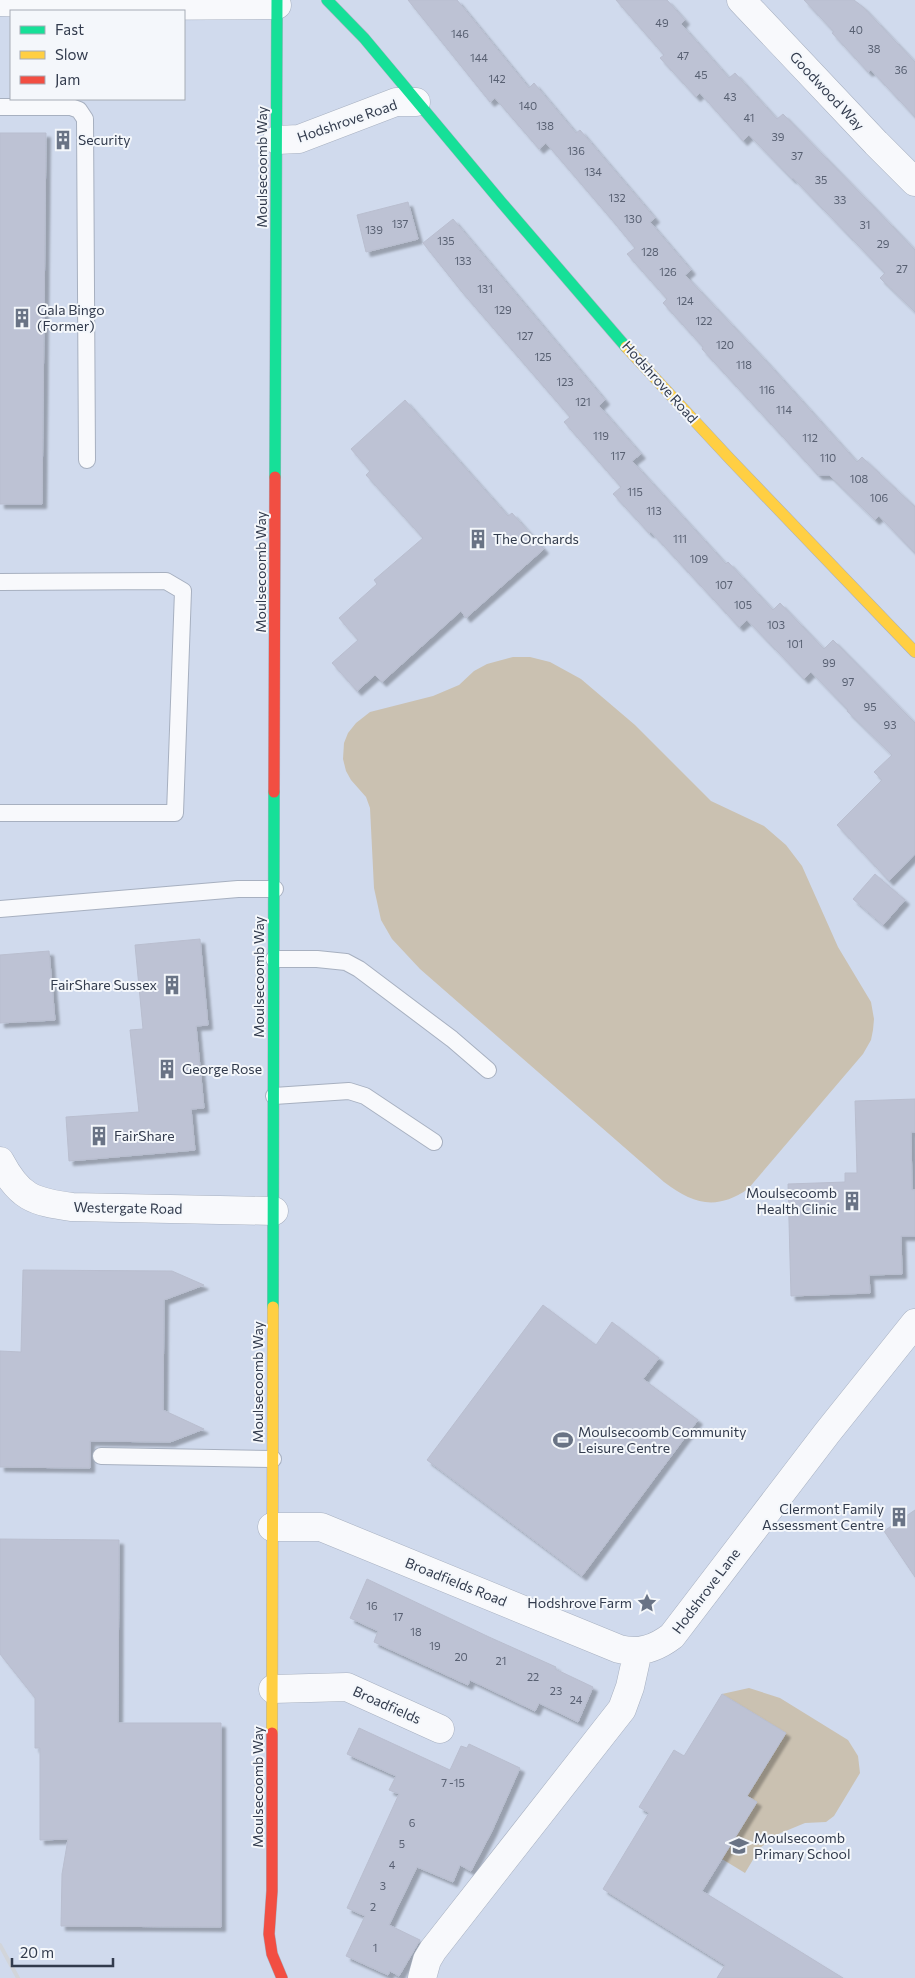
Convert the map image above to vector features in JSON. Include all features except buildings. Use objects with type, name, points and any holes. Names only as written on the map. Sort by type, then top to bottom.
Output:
[{"type":"street","name":"Hodshrove Road","points":[[327,0],[359,32],[553,264],[644,366],[766,499],[915,652]]},
{"type":"street","name":"Goodwood Way","points":[[741,0],[915,182]]},
{"type":"street","points":[[0,2],[277,3]]},
{"type":"street","name":"Moulsecoomb Way","points":[[277,3],[273,1689],[270,1934],[272,1954],[282,1978]]},
{"type":"street","name":"Hodshrove Road","points":[[277,140],[299,139],[396,102],[416,102]]},
{"type":"street","name":"Westergate Road","points":[[0,1162],[9,1179],[21,1191],[34,1199],[52,1205],[274,1211]]},
{"type":"street","name":"Hodshrove Lane","points":[[638,1651],[657,1647],[672,1636],[827,1433],[915,1323]]},
{"type":"street","name":"Broadfields Road","points":[[272,1527],[321,1527],[619,1649],[638,1651]]},
{"type":"street","points":[[422,1978],[427,1960],[433,1950],[622,1709],[630,1687],[638,1651]]},
{"type":"street","name":"Broadfields","points":[[273,1689],[347,1687],[440,1729]]},
{"type":"street","points":[[264,1970],[272,1954]]},
{"type":"lane","points":[[0,107],[71,106],[79,110],[85,119],[88,460]]},
{"type":"lane","points":[[0,582],[166,581],[183,591],[175,813],[0,813]]},
{"type":"lane","points":[[0,909],[238,889],[275,889]]},
{"type":"lane","points":[[274,959],[317,958],[346,962],[359,969],[444,1033],[488,1070]]},
{"type":"lane","points":[[274,1096],[349,1091],[365,1096],[434,1142]]},
{"type":"lane","points":[[101,1456],[273,1459]]},
{"type":"shaded area","points":[[513,657],[530,657],[550,662],[581,679],[635,725],[711,801],[764,826],[786,845],[802,866],[838,947],[871,1002],[874,1019],[873,1030],[871,1040],[863,1054],[748,1189],[736,1196],[715,1202],[705,1202],[695,1200],[664,1182],[420,969],[392,939],[381,920],[374,888],[370,808],[366,797],[351,780],[346,771],[343,759],[344,743],[348,733],[356,723],[370,712],[433,696],[459,685],[474,671],[487,664]]},
{"type":"shaded area","points":[[749,1688],[780,1698],[848,1740],[858,1756],[860,1773],[834,1816],[826,1822],[805,1823],[776,1835],[760,1848],[745,1873],[722,1859],[757,1802],[747,1796],[786,1733],[722,1694]]},
{"type":"railway","points":[[0,1945],[18,1978]]},
{"type":"traffic: fast","points":[[275,477],[277,0]]},
{"type":"traffic: fast","points":[[327,0],[364,38],[626,347]]},
{"type":"traffic: fast","points":[[273,1307],[274,792]]},
{"type":"traffic: slow","points":[[626,347],[730,459],[915,652]]},
{"type":"traffic: slow","points":[[272,1733],[273,1307]]},
{"type":"traffic: jam","points":[[274,792],[275,477]]},
{"type":"traffic: jam","points":[[272,1733],[272,1891],[269,1934],[272,1954],[282,1978]]},
{"type":"place","name":"Security","points":[[63,140]]},
{"type":"place","name":"Gala Bingo (Former)","points":[[22,318]]},
{"type":"place","name":"The Orchards","points":[[478,539]]},
{"type":"place","name":"FairShare Sussex","points":[[172,985]]},
{"type":"place","name":"George Rose","points":[[167,1069]]},
{"type":"place","name":"FairShare","points":[[99,1136]]},
{"type":"place","name":"Moulsecoomb Health Clinic","points":[[852,1201]]},
{"type":"place","name":"Moulsecoomb Community Leisure Centre","points":[[563,1440]]},
{"type":"place","name":"Clermont Family Assessment Centre","points":[[899,1517]]},
{"type":"place","name":"Hodshrove Farm","points":[[647,1603]]},
{"type":"place","name":"Moulsecoomb Primary School","points":[[739,1846]]}]
